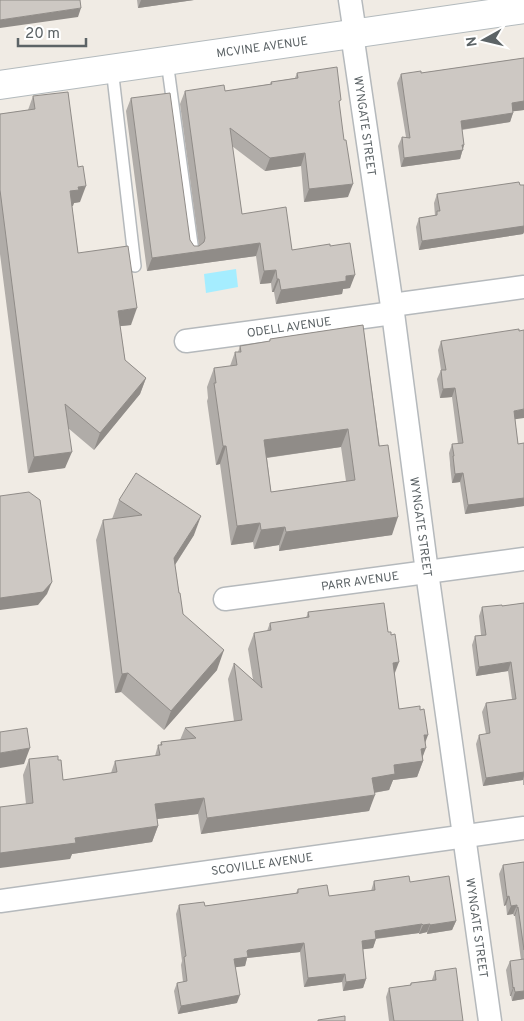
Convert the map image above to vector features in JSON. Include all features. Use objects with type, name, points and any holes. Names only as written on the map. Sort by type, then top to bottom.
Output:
[{"type":"street","name":"WYNGATE STREET","points":[[350,0],[353,33],[490,1021]]},
{"type":"street","name":"MCVINE AVENUE","points":[[0,85],[524,10]]},
{"type":"street","name":"ODELL AVENUE","points":[[186,341],[392,310],[524,287]]},
{"type":"street","name":"PARR AVENUE","points":[[225,599],[524,559]]},
{"type":"street","name":"SCOVILLE AVENUE","points":[[0,901],[524,828]]},
{"type":"lane","points":[[167,60],[193,252]]},
{"type":"lane","points":[[112,68],[135,266]]},
{"type":"water","points":[[236,269],[238,287],[206,293],[204,274]]},
{"type":"building","points":[[0,0],[80,0],[81,8],[0,20]]},
{"type":"building","points":[[524,58],[524,101],[512,103],[513,113],[461,121],[463,150],[404,158],[402,137],[410,138],[401,74],[421,71],[421,73]]},
{"type":"building","points":[[337,67],[344,140],[346,140],[353,184],[309,189],[305,153],[270,158],[230,128],[242,214],[286,207],[292,250],[350,243],[355,275],[346,276],[346,281],[281,290],[276,270],[264,271],[260,243],[152,258],[131,98],[170,93],[190,240],[194,246],[199,246],[204,242],[205,238],[185,91],[224,85],[225,91],[272,84],[271,82],[298,78],[297,73]]},
{"type":"building","points":[[68,92],[78,167],[83,166],[86,186],[78,187],[79,190],[70,191],[78,253],[128,246],[137,308],[118,311],[125,360],[146,378],[100,433],[65,404],[72,452],[34,457],[0,190],[0,114],[35,109],[33,96]]},
{"type":"building","points":[[519,182],[520,185],[524,185],[524,226],[422,241],[419,218],[437,215],[437,211],[440,211],[437,194]]},
{"type":"building","points":[[363,325],[379,446],[388,445],[398,517],[286,532],[285,527],[261,530],[260,523],[237,526],[226,446],[223,446],[214,383],[216,383],[214,368],[237,365],[235,352],[241,352],[240,346],[270,341],[270,339]],"holes":[[[348,429],[355,480],[271,492],[264,440]]]},
{"type":"building","points":[[519,329],[519,331],[524,330],[524,409],[514,411],[518,444],[524,443],[524,498],[468,505],[463,473],[455,474],[452,444],[463,443],[455,388],[443,389],[441,370],[446,370],[441,341]]},
{"type":"building","points":[[136,473],[201,516],[174,558],[179,593],[183,614],[224,650],[171,711],[128,673],[122,674],[103,520],[142,515],[119,500]]},
{"type":"building","points":[[29,492],[40,500],[52,582],[43,592],[0,598],[0,496]]},
{"type":"building","points":[[384,603],[388,632],[391,632],[391,635],[395,634],[399,662],[393,663],[399,709],[420,706],[420,710],[424,709],[428,735],[424,735],[426,748],[421,749],[423,761],[394,765],[395,774],[372,778],[375,795],[207,818],[204,798],[155,804],[158,826],[75,838],[76,843],[0,853],[0,807],[33,803],[29,759],[58,756],[58,760],[61,760],[63,780],[117,772],[115,761],[160,755],[158,745],[162,745],[161,742],[196,738],[185,728],[242,720],[234,663],[262,688],[254,633],[271,630],[270,623],[309,617],[308,612]]},
{"type":"building","points":[[524,603],[524,772],[486,778],[479,735],[490,733],[486,703],[516,699],[511,662],[479,667],[475,636],[486,635],[482,607]]},
{"type":"building","points":[[27,728],[30,748],[0,753],[0,732]]},
{"type":"building","points":[[524,862],[524,950],[518,907],[517,905],[511,906],[509,896],[507,897],[503,865]]},
{"type":"building","points":[[409,876],[410,882],[449,876],[456,921],[375,931],[376,939],[362,941],[366,979],[346,982],[345,974],[308,978],[304,943],[248,950],[248,957],[234,959],[240,995],[181,1006],[177,983],[187,981],[184,957],[186,956],[179,905],[204,902],[205,906],[298,893],[298,889],[327,885],[329,896],[375,890],[374,881]]},
{"type":"building","points":[[524,959],[524,991],[515,992],[510,961]]},
{"type":"building","points":[[456,968],[463,1021],[394,1021],[389,988],[436,980],[435,971]]},
{"type":"building","points":[[345,1016],[345,1021],[318,1021],[318,1020]]}]
